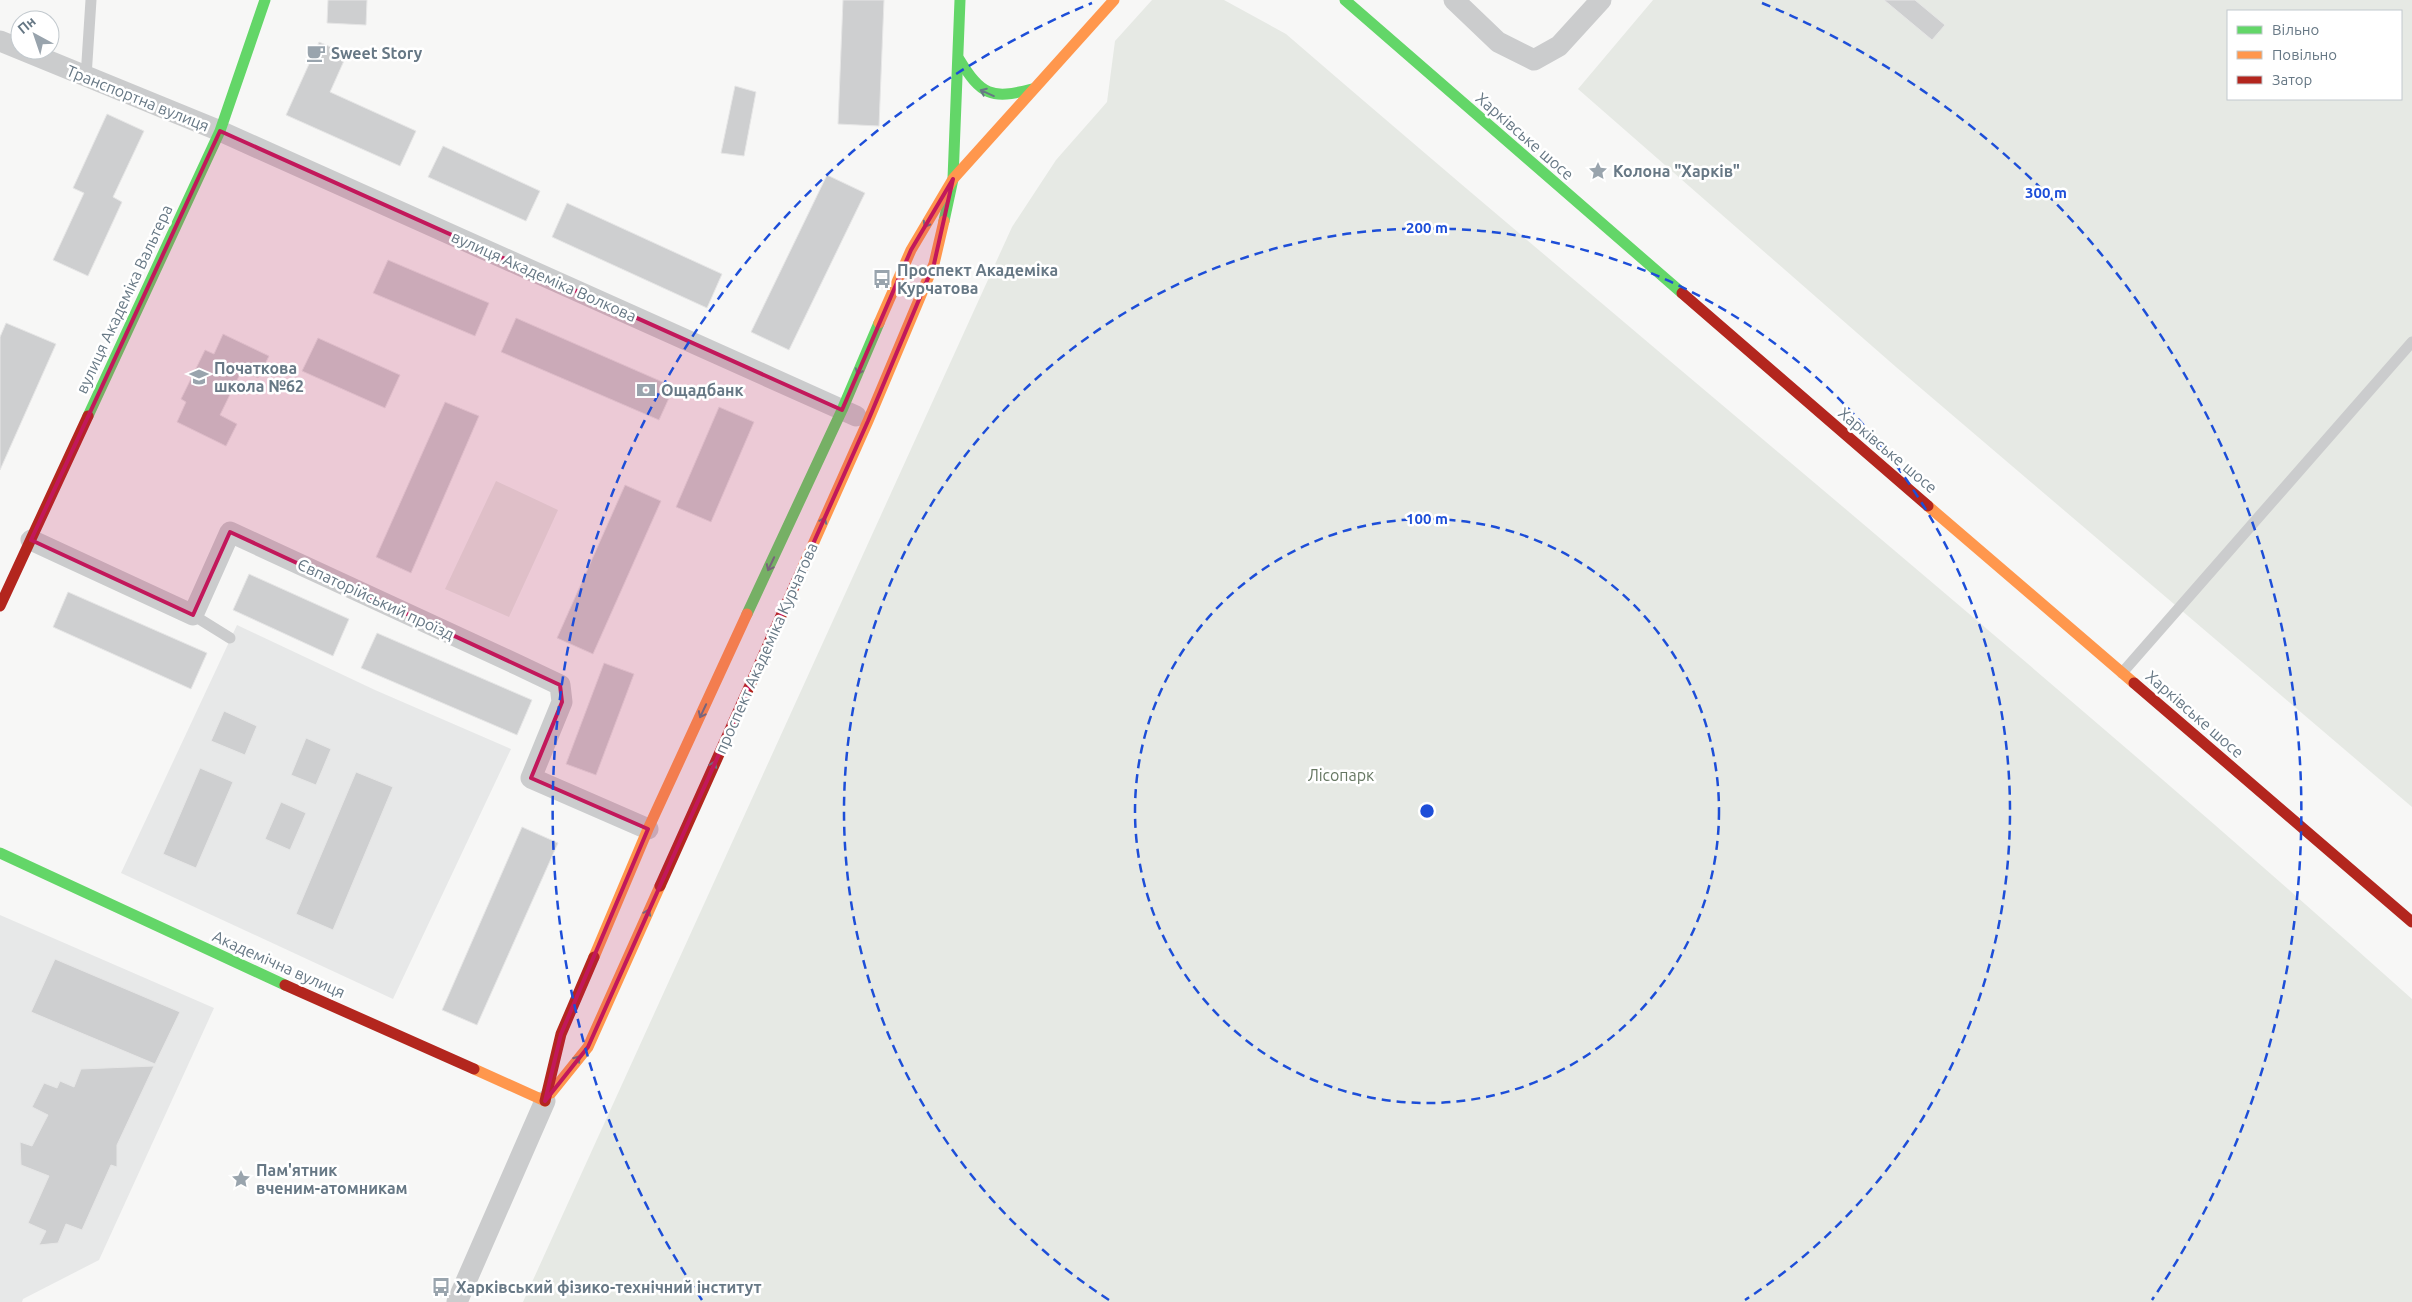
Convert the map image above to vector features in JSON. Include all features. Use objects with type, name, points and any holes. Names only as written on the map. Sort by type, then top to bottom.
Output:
[{"type":"street","name":"вулиця Академіка Вальтера","points":[[0,606],[220,131],[264,0]]},
{"type":"street","name":"проспект Академіка Курчатова","points":[[546,1101],[588,1047],[868,421],[934,264],[953,179],[960,0]]},
{"type":"street","points":[[953,179],[1114,0]]},
{"type":"street","points":[[1454,0],[1498,42],[1534,60],[1560,46],[1600,0]]},
{"type":"street","name":"Харківське шосе","points":[[1351,2],[2122,673],[2412,922]]},
{"type":"street","name":"Транспортна вулиця","points":[[0,41],[220,131]]},
{"type":"street","points":[[959,59],[974,86],[992,96],[1015,94],[1032,89]]},
{"type":"street","name":"вулиця Академіка Волкова","points":[[220,131],[868,421]]},
{"type":"street","name":"проспект Академіка Курчатова","points":[[457,1302],[546,1101],[561,1034],[648,829],[842,410],[911,250],[953,179]]},
{"type":"street","name":"Євпаторійський проїзд","points":[[194,615],[230,532],[518,664],[560,685],[561,693],[562,702],[531,778],[648,829]]},
{"type":"street","points":[[31,540],[194,615]]},
{"type":"street","name":"Академічна вулиця","points":[[0,853],[246,968],[546,1101]]},
{"type":"lane","points":[[86,77],[92,0]]},
{"type":"lane","points":[[2122,673],[2412,342]]},
{"type":"lane","points":[[194,615],[230,638]]},
{"type":"highlighted area","points":[[220,131],[842,410],[911,250],[953,179],[934,264],[868,421],[588,1047],[545,1101],[561,1034],[648,829],[531,778],[562,702],[560,685],[230,532],[193,615],[31,540]]},
{"type":"shaded area","points":[[237,625],[375,690],[511,749],[393,999],[121,873]]},
{"type":"shaded area","points":[[0,915],[214,1008],[99,1260],[23,1299],[22,1302],[0,1302]]},
{"type":"green space","name":"Лісопарк","points":[[1152,0],[1224,0],[1286,34],[1993,634],[2412,999],[2412,1302],[523,1302],[1012,227],[1056,160],[1107,102],[1115,41]]},
{"type":"green space","points":[[1653,0],[2412,0],[2412,807],[1896,367],[1578,89]]},
{"type":"green space","points":[[496,481],[558,510],[509,617],[445,589]]},
{"type":"building","points":[[328,0],[367,0],[366,25],[327,23]]},
{"type":"building","points":[[843,0],[884,0],[879,126],[838,124]]},
{"type":"building","points":[[1884,0],[1915,0],[1945,25],[1932,40]]},
{"type":"building","points":[[319,42],[347,54],[330,92],[416,131],[400,166],[286,115]]},
{"type":"building","points":[[735,86],[756,92],[744,156],[721,153]]},
{"type":"building","points":[[107,114],[144,131],[113,197],[122,202],[88,276],[53,260],[84,193],[73,188]]},
{"type":"building","points":[[443,146],[540,191],[526,221],[428,177]]},
{"type":"building","points":[[827,175],[865,193],[789,350],[751,332]]},
{"type":"building","points":[[567,203],[722,274],[707,308],[552,237]]},
{"type":"building","points":[[388,260],[489,303],[475,336],[373,293]]},
{"type":"building","points":[[516,318],[674,387],[659,420],[501,352]]},
{"type":"building","points":[[6,323],[56,344],[0,470],[0,337]]},
{"type":"building","points":[[223,334],[269,356],[258,378],[242,370],[220,415],[237,424],[226,446],[177,422],[186,402],[181,399],[205,350],[214,354]]},
{"type":"building","points":[[318,338],[400,375],[385,408],[302,371]]},
{"type":"building","points":[[445,402],[479,416],[411,573],[376,557]]},
{"type":"building","points":[[719,407],[754,422],[711,522],[676,507]]},
{"type":"building","points":[[625,485],[661,501],[593,654],[557,638]]},
{"type":"building","points":[[249,574],[349,619],[333,656],[233,610]]},
{"type":"building","points":[[68,592],[207,653],[191,689],[53,627]]},
{"type":"building","points":[[377,633],[532,700],[517,735],[361,668]]},
{"type":"building","points":[[604,663],[634,674],[596,775],[566,764]]},
{"type":"building","points":[[224,711],[257,726],[245,755],[211,741]]},
{"type":"building","points":[[306,738],[331,749],[316,785],[291,775]]},
{"type":"building","points":[[200,768],[233,782],[196,868],[163,854]]},
{"type":"building","points":[[356,772],[393,787],[333,930],[296,914]]},
{"type":"building","points":[[281,802],[306,813],[290,850],[265,839]]},
{"type":"building","points":[[522,827],[558,843],[477,1025],[442,1010]]},
{"type":"building","points":[[55,959],[180,1012],[155,1064],[31,1012]]},
{"type":"building","points":[[154,1066],[117,1145],[117,1167],[111,1165],[82,1230],[66,1224],[58,1243],[39,1245],[46,1231],[28,1223],[49,1176],[21,1165],[20,1142],[32,1146],[48,1115],[32,1107],[44,1083],[57,1088],[60,1081],[74,1087],[81,1069]]},
{"type":"traffic: fast","points":[[88,416],[220,131],[265,0]]},
{"type":"traffic: fast","points":[[944,221],[953,179],[960,0]]},
{"type":"traffic: fast","points":[[1345,0],[1682,293]]},
{"type":"traffic: fast","points":[[959,59],[974,80],[988,92],[1006,94],[1032,89]]},
{"type":"traffic: fast","points":[[747,614],[842,410],[879,323]]},
{"type":"traffic: fast","points":[[0,853],[285,985]]},
{"type":"traffic: slow","points":[[879,323],[911,250],[953,179],[1114,0]]},
{"type":"traffic: slow","points":[[802,569],[868,421],[934,264],[944,221]]},
{"type":"traffic: slow","points":[[1928,506],[2134,683]]},
{"type":"traffic: slow","points":[[594,957],[648,829],[747,614]]},
{"type":"traffic: slow","points":[[551,1093],[588,1047],[660,886]]},
{"type":"traffic: slow","points":[[474,1069],[545,1101]]},
{"type":"traffic: jam","points":[[1682,293],[1928,506]]},
{"type":"traffic: jam","points":[[0,606],[88,416]]},
{"type":"traffic: jam","points":[[660,886],[802,569]]},
{"type":"traffic: jam","points":[[2134,683],[2412,922]]},
{"type":"traffic: jam","points":[[545,1101],[561,1034],[594,957]]},
{"type":"traffic: jam","points":[[285,985],[474,1069]]},
{"type":"place","name":"Sweet Story","points":[[316,53]]},
{"type":"place","name":"Колона \"Харків\"","points":[[1598,171]]},
{"type":"place","name":"Проспект Академіка Курчатова","points":[[882,279]]},
{"type":"place","name":"Початкова школа №62","points":[[199,377]]},
{"type":"place","name":"Ощадбанк","points":[[646,390]]},
{"type":"place","name":"Пам'ятник вченим-атомникам","points":[[241,1179]]},
{"type":"place","name":"Харківський фізико-технічний інститут","points":[[441,1287]]}]
